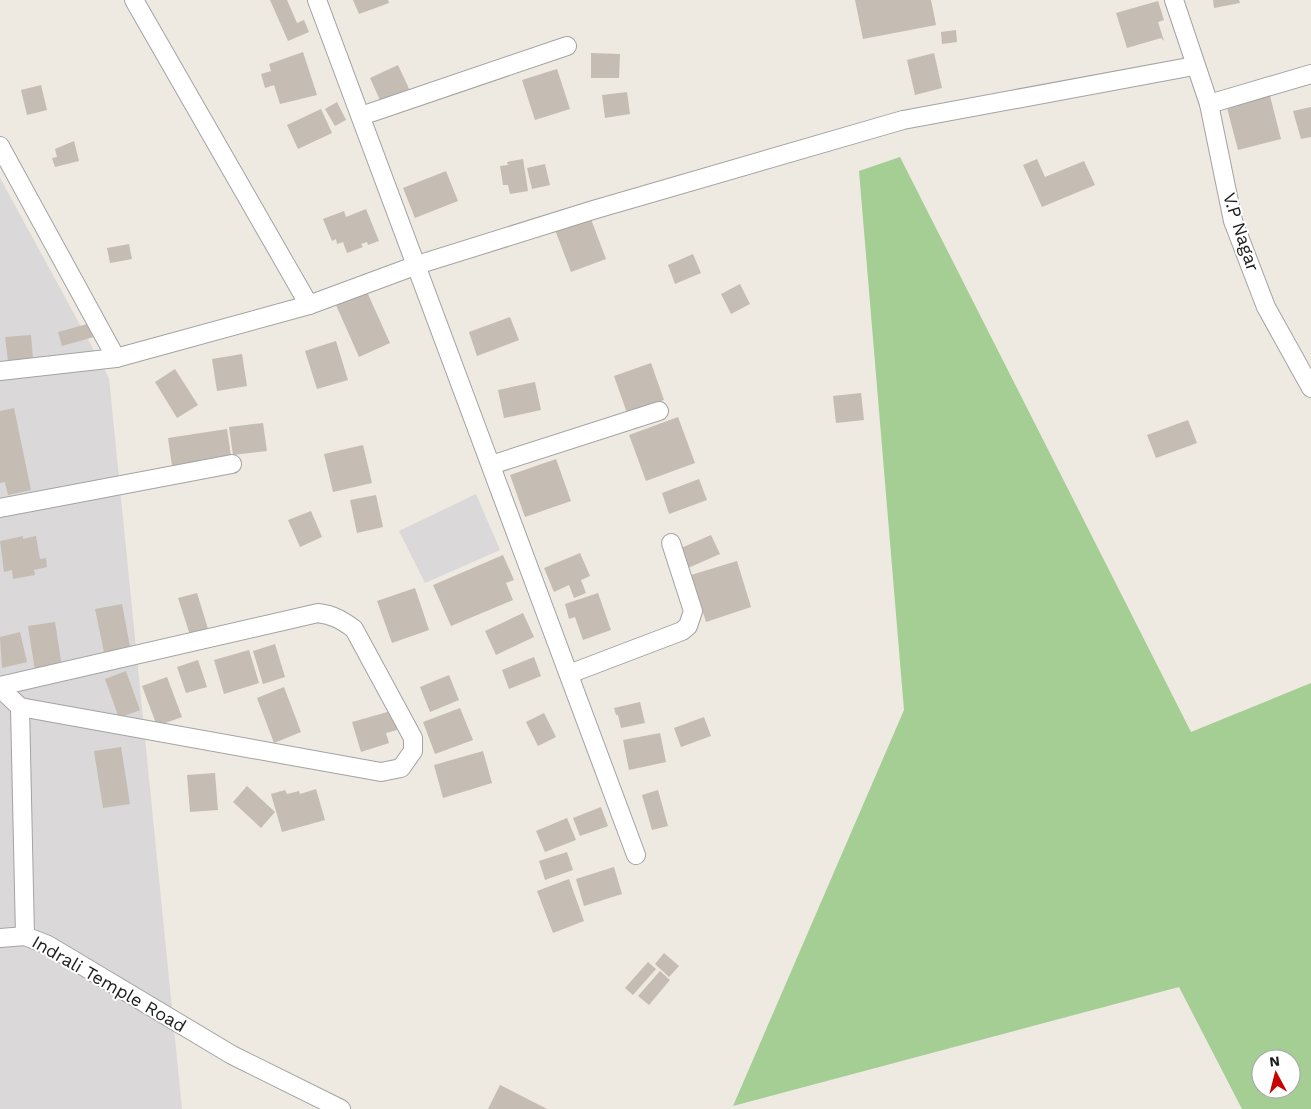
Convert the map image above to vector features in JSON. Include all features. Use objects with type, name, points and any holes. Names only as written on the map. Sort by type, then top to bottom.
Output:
[{"type":"street","points":[[134,0],[309,305]]},
{"type":"street","points":[[317,0],[636,855]]},
{"type":"street","name":"V.P Nagar","points":[[1174,0],[1194,66],[1209,104],[1233,221],[1266,307],[1311,388]]},
{"type":"street","points":[[361,116],[567,46]]},
{"type":"street","points":[[0,370],[116,358],[309,305],[417,265],[593,210],[903,120],[1194,66]]},
{"type":"street","points":[[1209,104],[1311,74]]},
{"type":"street","points":[[0,146],[116,358]]},
{"type":"street","points":[[492,465],[659,411]]},
{"type":"street","points":[[0,508],[232,464]]},
{"type":"street","points":[[568,674],[682,631],[688,626],[693,611],[672,543]]},
{"type":"street","points":[[318,613],[342,619],[354,629],[413,738],[413,751],[401,768],[382,772],[20,707],[0,687],[318,613]]},
{"type":"street","name":"Indrali Temple Road","points":[[20,707],[25,936],[48,945],[232,1056],[341,1109]]},
{"type":"street","points":[[0,938],[25,936]]},
{"type":"shaded area","points":[[0,178],[109,378],[182,1109],[0,1109]]},
{"type":"shaded area","points":[[476,494],[500,550],[425,583],[399,531]]},
{"type":"green space","points":[[900,157],[1191,732],[1311,683],[1311,1109],[1242,1109],[1179,987],[733,1106],[904,710],[859,171]]},
{"type":"building","points":[[270,0],[287,0],[297,23],[304,20],[309,32],[288,41]]},
{"type":"building","points":[[353,0],[388,0],[389,3],[359,14]]},
{"type":"building","points":[[855,0],[931,0],[936,25],[863,39]]},
{"type":"building","points":[[1213,0],[1239,0],[1240,3],[1214,8]]},
{"type":"building","points":[[1158,1],[1164,20],[1158,22],[1164,41],[1161,38],[1127,48],[1116,13]]},
{"type":"building","points":[[956,30],[957,42],[942,44],[941,32]]},
{"type":"building","points":[[303,52],[317,95],[280,104],[274,85],[265,88],[261,74],[271,71],[269,64]]},
{"type":"building","points":[[591,53],[620,54],[619,78],[591,78]]},
{"type":"building","points":[[934,53],[942,88],[915,95],[907,60]]},
{"type":"building","points":[[398,65],[411,93],[383,107],[370,78]]},
{"type":"building","points":[[557,69],[570,109],[535,120],[522,80]]},
{"type":"building","points":[[41,85],[47,110],[27,115],[21,90]]},
{"type":"building","points":[[627,92],[630,114],[605,118],[602,95]]},
{"type":"building","points":[[1269,92],[1281,139],[1238,150],[1226,104]]},
{"type":"building","points":[[337,102],[346,120],[335,126],[325,109]]},
{"type":"building","points":[[1311,107],[1311,137],[1301,139],[1293,111]]},
{"type":"building","points":[[321,109],[332,133],[298,149],[287,125]]},
{"type":"building","points":[[74,141],[79,161],[55,167],[52,158],[57,157],[55,149]]},
{"type":"building","points":[[523,159],[528,191],[510,194],[508,185],[503,185],[500,166],[508,165],[507,162]]},
{"type":"building","points":[[1037,159],[1045,177],[1084,161],[1095,185],[1042,207],[1023,165]]},
{"type":"building","points":[[545,164],[550,185],[532,189],[527,168]]},
{"type":"building","points":[[446,171],[458,201],[415,218],[403,188]]},
{"type":"building","points":[[366,209],[379,241],[368,245],[367,242],[361,244],[363,247],[347,253],[343,242],[337,244],[336,239],[332,241],[323,219],[344,211],[346,217]]},
{"type":"building","points":[[589,214],[606,259],[571,272],[554,227]]},
{"type":"building","points":[[129,244],[132,259],[110,263],[107,248]]},
{"type":"building","points":[[693,254],[701,273],[675,284],[668,265]]},
{"type":"building","points":[[740,284],[750,304],[731,314],[721,294]]},
{"type":"building","points":[[367,292],[390,343],[359,357],[336,305]]},
{"type":"building","points":[[510,317],[519,340],[477,356],[469,332]]},
{"type":"building","points":[[91,323],[94,337],[62,346],[58,332]]},
{"type":"building","points":[[31,335],[33,359],[8,361],[5,337]]},
{"type":"building","points":[[336,341],[348,380],[317,389],[305,351]]},
{"type":"building","points":[[242,354],[247,386],[217,391],[212,359]]},
{"type":"building","points":[[651,363],[664,400],[627,413],[614,376]]},
{"type":"building","points":[[175,369],[198,405],[177,418],[155,382]]},
{"type":"building","points":[[535,382],[541,410],[504,418],[498,390]]},
{"type":"building","points":[[861,393],[864,420],[836,423],[833,396]]},
{"type":"building","points":[[14,408],[31,490],[8,495],[5,482],[0,483],[0,411]]},
{"type":"building","points":[[678,417],[695,463],[646,481],[629,435]]},
{"type":"building","points":[[1188,420],[1197,443],[1156,458],[1147,435]]},
{"type":"building","points":[[263,423],[267,451],[233,455],[229,427]]},
{"type":"building","points":[[227,429],[231,456],[172,466],[168,438]]},
{"type":"building","points":[[363,445],[372,483],[333,492],[324,454]]},
{"type":"building","points":[[556,459],[571,501],[525,517],[510,475]]},
{"type":"building","points":[[699,479],[707,500],[669,514],[662,493]]},
{"type":"building","points":[[376,495],[383,527],[357,533],[350,500]]},
{"type":"building","points":[[311,511],[322,537],[300,547],[288,520]]},
{"type":"building","points":[[711,535],[720,554],[688,568],[679,549]]},
{"type":"building","points":[[23,536],[23,539],[36,536],[40,559],[46,558],[47,567],[34,570],[35,575],[13,579],[12,570],[4,572],[0,541]]},
{"type":"building","points":[[580,553],[590,576],[581,580],[586,593],[574,598],[569,585],[554,592],[544,568]]},
{"type":"building","points":[[503,555],[514,580],[506,583],[513,600],[451,626],[433,585]]},
{"type":"building","points":[[737,561],[751,607],[706,622],[691,575]]},
{"type":"building","points":[[415,588],[429,630],[392,643],[377,601]]},
{"type":"building","points":[[197,593],[209,632],[191,638],[178,598]]},
{"type":"building","points":[[598,593],[611,630],[583,640],[575,617],[569,619],[565,604]]},
{"type":"building","points":[[122,604],[131,652],[105,657],[95,609]]},
{"type":"building","points":[[523,613],[534,637],[496,655],[485,631]]},
{"type":"building","points":[[55,622],[62,667],[35,671],[28,626]]},
{"type":"building","points":[[20,632],[27,662],[2,668],[0,637]]},
{"type":"building","points":[[275,644],[285,677],[263,684],[253,651]]},
{"type":"building","points":[[249,650],[259,683],[224,694],[214,660]]},
{"type":"building","points":[[534,657],[541,676],[509,689],[502,670]]},
{"type":"building","points":[[198,660],[207,687],[186,693],[177,667]]},
{"type":"building","points":[[126,671],[140,710],[119,718],[105,679]]},
{"type":"building","points":[[449,675],[459,700],[430,712],[420,687]]},
{"type":"building","points":[[167,677],[182,717],[157,726],[142,686]]},
{"type":"building","points":[[284,687],[301,732],[274,743],[257,698]]},
{"type":"building","points":[[640,702],[645,723],[621,728],[614,708]]},
{"type":"building","points":[[460,708],[473,740],[435,754],[423,722]]},
{"type":"building","points":[[391,711],[397,730],[386,733],[389,743],[361,752],[352,722]]},
{"type":"building","points":[[544,713],[556,737],[538,746],[526,722]]},
{"type":"building","points":[[704,717],[711,736],[681,747],[674,728]]},
{"type":"building","points":[[660,733],[666,762],[629,770],[623,740]]},
{"type":"building","points":[[121,747],[130,804],[103,808],[94,751]]},
{"type":"building","points":[[483,751],[492,783],[443,798],[434,765]]},
{"type":"building","points":[[215,773],[218,810],[190,812],[187,775]]},
{"type":"building","points":[[247,786],[275,812],[261,828],[233,802]]},
{"type":"building","points":[[316,789],[325,820],[282,832],[271,794],[285,790],[287,794],[299,791],[300,794]]},
{"type":"building","points":[[658,790],[668,826],[652,830],[642,795]]},
{"type":"building","points":[[601,807],[608,826],[580,836],[573,818]]},
{"type":"building","points":[[567,818],[576,840],[545,852],[536,831]]},
{"type":"building","points":[[567,852],[573,870],[545,880],[539,861]]},
{"type":"building","points":[[614,867],[622,894],[584,906],[576,879]]},
{"type":"building","points":[[569,879],[584,921],[553,933],[537,891]]},
{"type":"building","points":[[664,953],[679,966],[669,977],[655,964]]},
{"type":"building","points":[[648,962],[656,969],[633,995],[625,988]]},
{"type":"building","points":[[660,971],[670,980],[649,1005],[638,996]]},
{"type":"building","points":[[500,1085],[547,1109],[488,1109]]}]
